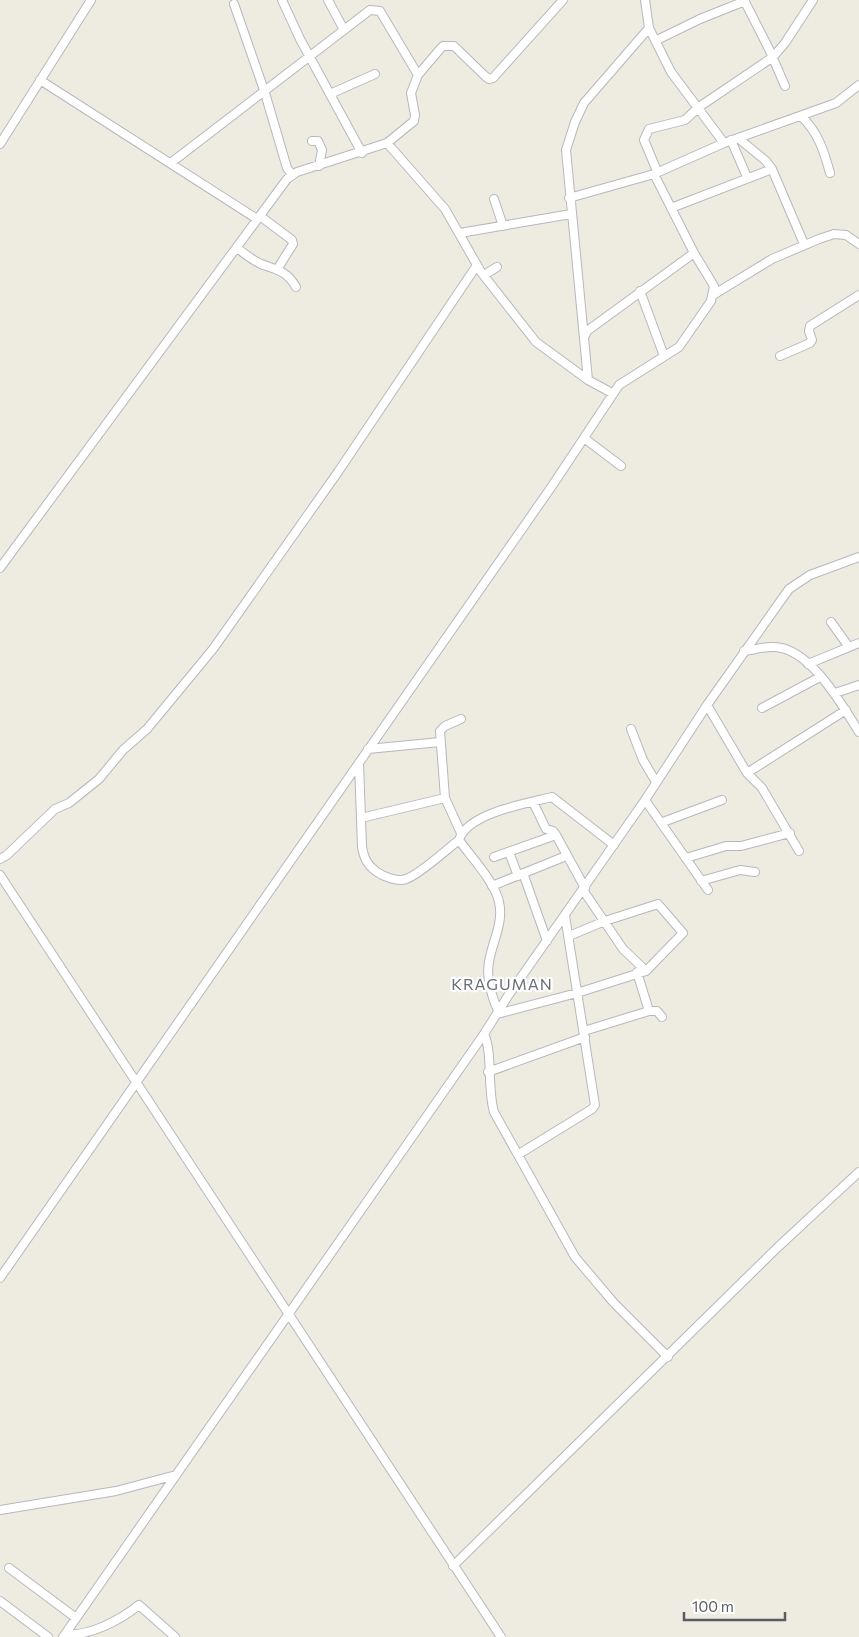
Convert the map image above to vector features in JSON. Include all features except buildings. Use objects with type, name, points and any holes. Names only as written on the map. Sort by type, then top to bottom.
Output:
[{"type":"street","points":[[0,144],[91,0]]},
{"type":"street","points":[[282,0],[362,153]]},
{"type":"street","points":[[328,0],[344,30]]},
{"type":"street","points":[[0,568],[292,175],[387,143],[414,122],[415,115],[411,93],[418,75],[440,49],[449,45],[454,46],[485,76],[489,79],[493,78],[563,0]]},
{"type":"street","points":[[646,0],[649,28],[657,40],[671,72],[684,92],[731,140],[766,161],[772,169],[804,244]]},
{"type":"street","points":[[713,295],[714,286],[694,253],[671,208],[656,172],[645,145],[646,132],[653,127],[685,120],[699,107],[773,57],[785,43],[813,0]]},
{"type":"street","points":[[657,40],[700,19],[744,1],[773,57],[785,86]]},
{"type":"street","points":[[234,4],[265,93],[287,168],[292,175]]},
{"type":"street","points":[[172,162],[265,93],[370,10],[380,11],[418,75]]},
{"type":"street","points":[[588,380],[569,198],[566,150],[575,122],[584,103],[649,28]]},
{"type":"street","points":[[330,94],[375,74]]},
{"type":"street","points":[[40,80],[172,162],[292,240],[293,244],[278,268]]},
{"type":"street","points":[[569,198],[656,172],[731,140],[836,103],[859,85]]},
{"type":"street","points":[[801,116],[812,126],[830,172]]},
{"type":"street","points":[[731,140],[747,177]]},
{"type":"street","points":[[312,141],[318,141],[322,150],[318,166]]},
{"type":"street","points":[[387,143],[445,210],[484,275],[540,345],[588,380],[612,393]]},
{"type":"street","points":[[671,208],[747,177],[772,169]]},
{"type":"street","points":[[494,199],[503,226]]},
{"type":"street","points":[[460,233],[571,214]]},
{"type":"street","points":[[0,1278],[584,438],[612,393],[620,385],[679,347],[713,295],[772,259],[804,244],[834,234],[846,235],[859,244]]},
{"type":"street","points":[[237,248],[253,260],[278,268],[290,277],[296,287]]},
{"type":"street","points":[[584,338],[587,331],[694,253]]},
{"type":"street","points":[[0,859],[7,855],[55,809],[69,803],[99,779],[123,750],[147,729],[213,649],[338,472],[477,265]]},
{"type":"street","points":[[484,275],[497,267]]},
{"type":"street","points":[[640,291],[664,356]]},
{"type":"street","points":[[780,356],[810,343],[812,340],[808,331],[810,326],[859,295]]},
{"type":"street","points":[[584,438],[621,466]]},
{"type":"street","points":[[64,1636],[646,800],[656,782],[744,651],[790,589],[810,575],[859,557]]},
{"type":"street","points":[[831,622],[849,647]]},
{"type":"street","points":[[808,664],[859,643]]},
{"type":"street","points":[[744,651],[776,647],[799,657],[835,693],[856,723],[859,732]]},
{"type":"street","points":[[762,708],[820,677]]},
{"type":"street","points":[[835,693],[859,685]]},
{"type":"street","points":[[707,705],[747,773],[762,788],[799,851]]},
{"type":"street","points":[[747,773],[846,710]]},
{"type":"street","points":[[461,719],[442,729],[440,742],[445,798],[460,837],[499,900],[500,912],[488,964],[494,1001],[498,1012]]},
{"type":"street","points":[[631,729],[643,760],[656,782]]},
{"type":"street","points":[[368,748],[440,742]]},
{"type":"street","points":[[359,763],[360,818],[364,857],[368,865],[379,874],[392,879],[408,879],[489,815],[506,808],[552,797],[614,845]]},
{"type":"street","points":[[360,818],[445,798]]},
{"type":"street","points":[[646,800],[708,890]]},
{"type":"street","points":[[662,822],[722,800]]},
{"type":"street","points":[[533,802],[546,829],[553,831],[584,889],[623,949],[646,971]]},
{"type":"street","points":[[686,858],[726,846],[741,846],[790,833]]},
{"type":"street","points":[[494,857],[556,836]]},
{"type":"street","points":[[509,852],[521,874],[547,941]]},
{"type":"street","points":[[492,886],[566,856]]},
{"type":"street","points":[[701,881],[740,870],[755,872]]},
{"type":"street","points":[[0,875],[501,1637]]},
{"type":"street","points":[[498,1012],[578,993],[637,972],[646,971],[681,937],[682,930],[658,904],[605,921],[569,936]]},
{"type":"street","points":[[519,1154],[592,1109],[595,1105],[565,916]]},
{"type":"street","points":[[637,972],[649,1011]]},
{"type":"street","points":[[488,1072],[584,1034],[649,1011],[657,1012],[662,1017]]},
{"type":"street","points":[[484,1034],[487,1043],[489,1097],[494,1112],[575,1257],[614,1303],[668,1357]]},
{"type":"street","points":[[453,1566],[778,1247],[859,1172]]},
{"type":"street","points":[[0,1510],[116,1491],[176,1475]]},
{"type":"street","points":[[9,1568],[76,1618]]},
{"type":"street","points":[[0,1601],[48,1637]]},
{"type":"street","points":[[64,1636],[76,1635],[104,1626],[139,1605],[174,1637]]},
{"type":"district","name":"KRAGUMAN","points":[[502,983]]}]
